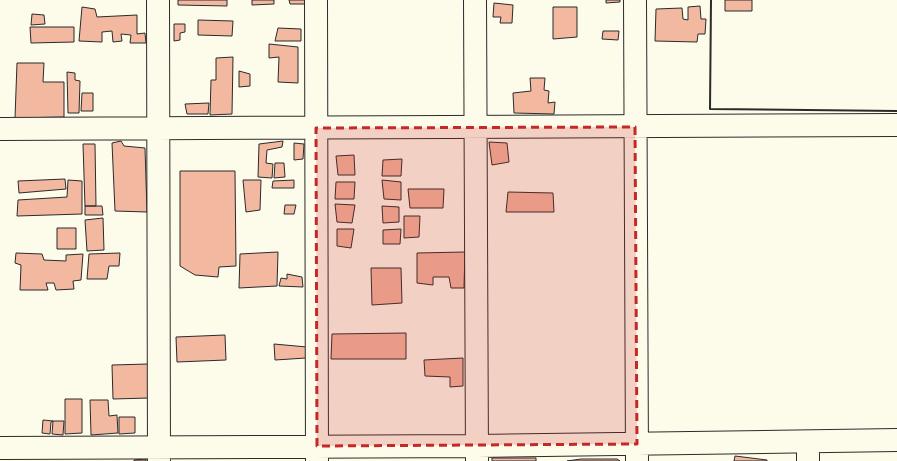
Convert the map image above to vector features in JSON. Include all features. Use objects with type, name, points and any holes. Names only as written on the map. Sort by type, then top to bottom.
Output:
[{"type":"street","points":[[158,0],[159,454]]},
{"type":"street","points":[[316,0],[317,454]]},
{"type":"street","points":[[475,0],[477,454]]},
{"type":"street","points":[[635,0],[637,453]]},
{"type":"street","points":[[0,129],[897,125]]},
{"type":"street","points":[[0,448],[159,454],[637,453],[808,451],[897,440]]},
{"type":"highlighted area","points":[[635,127],[637,444],[317,446],[316,128]]},
{"type":"building","points":[[178,0],[227,0],[227,6],[178,5]]},
{"type":"building","points":[[252,0],[274,0],[274,4],[252,5]]},
{"type":"building","points":[[289,0],[306,0],[307,4],[290,4]]},
{"type":"building","points":[[606,0],[620,0],[620,2],[606,3]]},
{"type":"building","points":[[725,0],[752,0],[752,11],[725,11]]},
{"type":"building","points":[[494,3],[513,5],[512,23],[500,23],[501,17],[493,17]]},
{"type":"building","points":[[700,6],[701,19],[706,19],[705,34],[698,34],[697,42],[655,41],[656,9],[682,8],[683,19],[688,20],[688,7]]},
{"type":"building","points":[[82,7],[95,9],[97,17],[137,15],[137,34],[145,33],[146,43],[130,43],[131,35],[121,34],[122,41],[113,42],[112,31],[102,32],[102,42],[79,41]]},
{"type":"building","points":[[553,7],[577,7],[577,37],[553,39]]},
{"type":"building","points":[[32,14],[44,15],[45,24],[31,25]]},
{"type":"building","points":[[198,20],[233,21],[232,36],[198,35]]},
{"type":"building","points":[[174,24],[185,24],[185,32],[180,33],[180,40],[174,41]]},
{"type":"building","points":[[30,27],[74,27],[74,42],[31,43]]},
{"type":"building","points":[[278,28],[301,29],[301,41],[275,41]]},
{"type":"building","points":[[603,31],[619,31],[618,40],[602,39]]},
{"type":"building","points":[[269,44],[298,47],[298,83],[278,82],[279,57],[269,58]]},
{"type":"building","points":[[233,57],[232,114],[210,115],[211,80],[216,80],[216,58]]},
{"type":"building","points":[[17,63],[44,63],[43,82],[64,82],[64,117],[15,118]]},
{"type":"building","points":[[239,71],[250,74],[250,86],[239,87]]},
{"type":"building","points":[[67,72],[75,73],[75,80],[80,81],[79,113],[68,113]]},
{"type":"building","points":[[530,78],[545,78],[544,90],[549,91],[548,103],[555,102],[554,114],[514,113],[513,93],[531,91]]},
{"type":"building","points":[[82,93],[93,93],[93,111],[81,111]]},
{"type":"building","points":[[209,103],[208,114],[187,114],[185,104]]},
{"type":"building","points":[[121,141],[124,146],[145,148],[147,212],[115,211],[112,143]]},
{"type":"building","points":[[283,141],[282,147],[267,150],[266,163],[273,164],[272,178],[258,177],[259,144]]},
{"type":"building","points":[[489,142],[507,143],[509,162],[492,165]]},
{"type":"building","points":[[294,143],[304,144],[303,159],[294,160]]},
{"type":"building","points":[[83,144],[95,144],[96,206],[85,206]]},
{"type":"building","points":[[354,155],[355,175],[338,175],[336,156]]},
{"type":"building","points":[[402,159],[401,176],[382,176],[383,160]]},
{"type":"building","points":[[275,163],[284,163],[285,177],[274,178]]},
{"type":"building","points":[[180,171],[235,171],[236,266],[219,267],[218,277],[195,275],[180,266]]},
{"type":"building","points":[[65,179],[66,189],[19,193],[18,181]]},
{"type":"building","points":[[68,180],[82,181],[82,214],[17,216],[18,200],[67,197]]},
{"type":"building","points":[[243,180],[261,180],[260,210],[246,212]]},
{"type":"building","points":[[294,180],[294,188],[272,188],[273,181]]},
{"type":"building","points":[[382,180],[401,182],[401,200],[384,199]]},
{"type":"building","points":[[336,182],[355,182],[354,199],[335,199]]},
{"type":"building","points":[[408,189],[444,189],[443,208],[410,208]]},
{"type":"building","points":[[508,192],[553,193],[554,212],[506,212]]},
{"type":"building","points":[[335,204],[355,205],[352,223],[337,222]]},
{"type":"building","points":[[285,205],[296,205],[294,214],[284,214]]},
{"type":"building","points":[[85,206],[102,206],[103,215],[85,215]]},
{"type":"building","points":[[382,206],[399,207],[399,222],[383,223]]},
{"type":"building","points":[[404,216],[420,216],[419,237],[404,238]]},
{"type":"building","points":[[103,218],[104,250],[87,251],[85,220]]},
{"type":"building","points":[[57,228],[76,228],[76,249],[57,249]]},
{"type":"building","points":[[337,229],[354,229],[351,248],[337,246]]},
{"type":"building","points":[[401,229],[400,244],[383,244],[383,230]]},
{"type":"building","points":[[278,252],[277,286],[239,288],[240,254]]},
{"type":"building","points":[[465,252],[464,288],[451,288],[449,277],[433,277],[433,285],[417,283],[417,253]]},
{"type":"building","points":[[16,253],[42,254],[44,260],[66,261],[66,255],[83,254],[81,280],[73,281],[74,289],[56,290],[54,283],[46,283],[48,290],[20,290],[21,265],[15,263]]},
{"type":"building","points":[[120,253],[119,266],[109,266],[107,279],[87,279],[89,254]]},
{"type":"building","points":[[371,268],[401,268],[402,303],[372,305]]},
{"type":"building","points":[[287,274],[302,277],[303,287],[279,286],[281,278],[287,279]]},
{"type":"building","points":[[406,333],[406,359],[331,359],[332,334]]},
{"type":"building","points":[[225,335],[226,360],[177,362],[176,337]]},
{"type":"building","points":[[274,344],[307,347],[306,358],[275,360]]},
{"type":"building","points":[[463,358],[463,386],[450,387],[450,377],[425,376],[424,360]]},
{"type":"building","points":[[148,364],[149,398],[113,399],[112,365]]},
{"type":"building","points":[[65,399],[82,399],[82,433],[65,434]]},
{"type":"building","points":[[90,400],[108,400],[109,416],[117,415],[118,433],[91,435]]},
{"type":"building","points":[[119,417],[135,417],[135,433],[119,434]]},
{"type":"building","points":[[43,420],[53,421],[51,422],[50,434],[42,433]]},
{"type":"building","points":[[53,421],[64,421],[63,435],[52,434]]},
{"type":"building","points":[[735,456],[767,460],[767,461],[734,461]]},
{"type":"building","points":[[492,458],[536,458],[536,461],[492,461]]},
{"type":"building","points":[[146,459],[146,461],[134,461],[134,460]]},
{"type":"building","points":[[581,459],[617,459],[620,461],[567,461]]},
{"type":"wall","points":[[711,0],[710,109],[897,111]]}]
